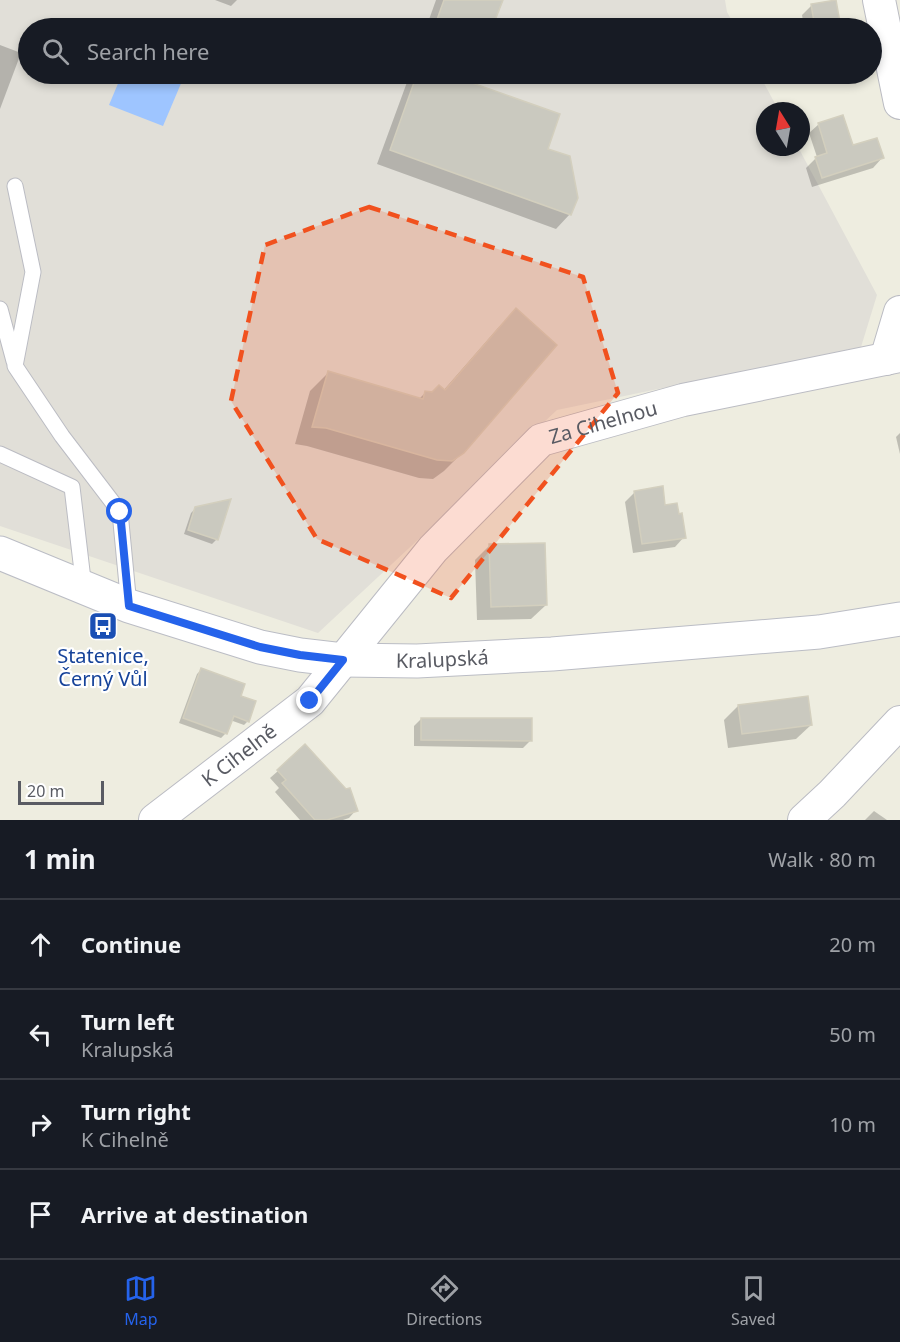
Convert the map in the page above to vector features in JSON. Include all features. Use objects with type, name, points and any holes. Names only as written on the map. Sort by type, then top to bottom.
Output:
[{"type":"main road","name":"Kralupská","points":[[0,553],[129,606],[260,647],[343,660],[417,661],[552,654],[819,632],[900,619]]},
{"type":"street","points":[[879,0],[900,103]]},
{"type":"street","name":"Za Cihelnou","points":[[343,660],[433,549],[541,440],[683,400],[893,357],[900,312]]},
{"type":"street","name":"K Cihelně","points":[[154,820],[310,701],[343,660]]},
{"type":"street","points":[[804,820],[832,794],[900,722]]},
{"type":"lane","points":[[15,186],[33,272],[15,366]]},
{"type":"lane","points":[[0,309],[15,366],[62,436],[120,512],[129,606]]},
{"type":"lane","points":[[0,453],[72,487],[84,588]]},
{"type":"highlighted area","points":[[369,207],[583,277],[618,393],[451,598],[317,539],[231,401],[265,245]]},
{"type":"shaded area","points":[[0,0],[725,0],[730,18],[18,18],[18,84],[764,84],[774,102],[756,102],[756,156],[803,156],[877,295],[861,347],[557,410],[318,633],[0,526]]},
{"type":"water","points":[[118,84],[181,84],[163,126],[109,105]]},
{"type":"building","points":[[444,0],[503,0],[496,18],[438,18]]},
{"type":"building","points":[[836,0],[839,18],[813,18],[811,4]]},
{"type":"building","points":[[413,84],[475,84],[560,114],[548,149],[570,156],[578,198],[571,215],[390,150]]},
{"type":"building","points":[[843,115],[853,145],[877,138],[884,158],[822,178],[815,157],[827,153],[818,123]]},
{"type":"building","points":[[516,308],[557,345],[464,453],[452,461],[437,460],[326,428],[312,427],[328,371],[423,399],[425,391],[432,392],[439,385],[445,390]]},
{"type":"building","points":[[663,486],[665,505],[677,503],[679,514],[682,513],[686,538],[642,544],[634,491]]},
{"type":"building","points":[[231,499],[218,540],[188,530],[195,507]]},
{"type":"building","points":[[545,543],[547,605],[491,607],[489,544]]},
{"type":"building","points":[[201,668],[245,684],[241,696],[256,701],[249,722],[234,716],[227,734],[183,718]]},
{"type":"building","points":[[808,696],[812,725],[742,734],[738,705]]},
{"type":"building","points":[[421,718],[532,718],[532,741],[421,740]]},
{"type":"building","points":[[305,744],[346,789],[350,788],[358,811],[327,820],[315,820],[282,783],[286,780],[277,770]]},
{"type":"place","name":"Statenice, Černý Vůl","points":[[103,626]]},
{"type":"route","points":[[120,512],[129,606],[260,647],[343,660],[310,701]]}]
